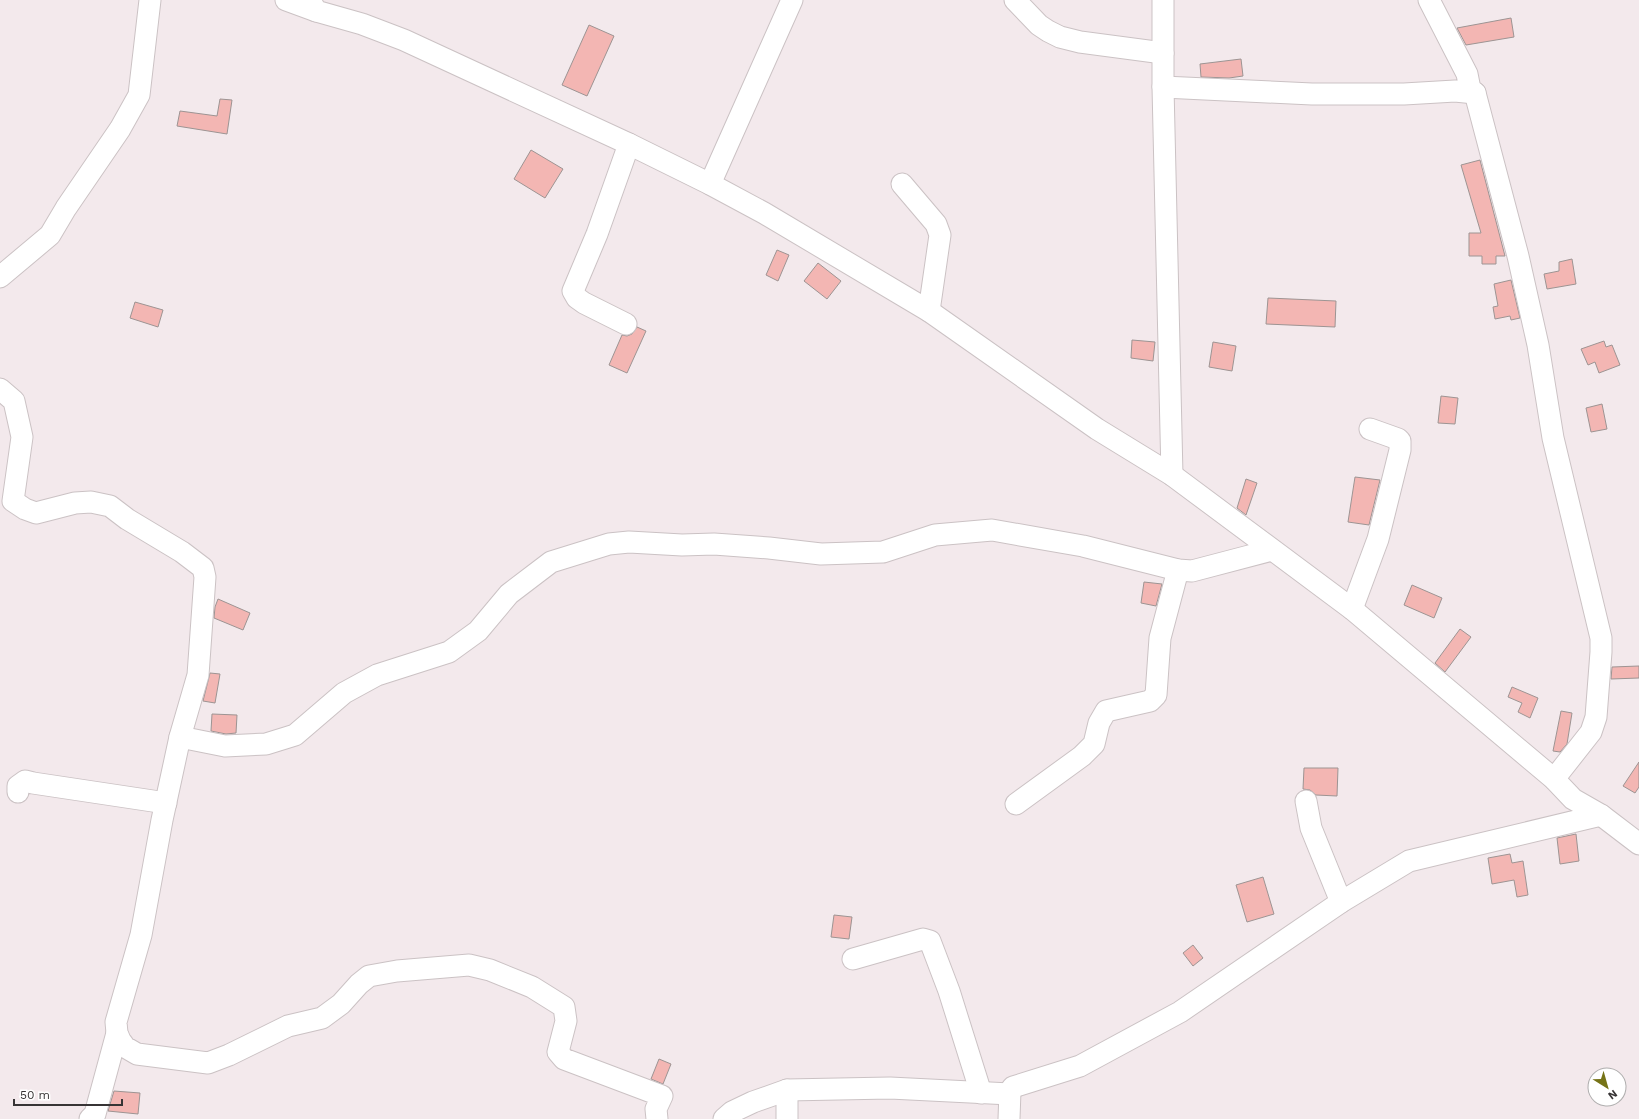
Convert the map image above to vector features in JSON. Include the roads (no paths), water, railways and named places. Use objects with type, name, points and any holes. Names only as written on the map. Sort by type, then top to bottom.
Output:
[{"type":"street","points":[[0,277],[50,235],[66,208],[120,129],[139,95],[150,0]]},
{"type":"street","points":[[286,0],[313,5],[404,40],[629,144],[710,184],[764,213],[929,311],[1097,429],[1172,475],[1352,609],[1554,779],[1574,799],[1601,815],[1639,844]]},
{"type":"street","points":[[710,184],[792,0]]},
{"type":"street","points":[[1015,0],[1039,25],[1060,37],[1080,42],[1163,53]]},
{"type":"street","points":[[1163,0],[1163,87],[1172,475]]},
{"type":"street","points":[[1429,0],[1467,74],[1470,89],[1475,93],[1496,171],[1528,300],[1538,345],[1553,438],[1600,638],[1601,652],[1596,717],[1594,724],[1591,732],[1554,779]]},
{"type":"street","points":[[1163,87],[1312,94],[1404,94],[1455,91],[1475,93]]},
{"type":"street","points":[[626,324],[584,303],[577,298],[573,291],[598,234],[629,144]]},
{"type":"street","points":[[902,184],[936,224],[940,235],[929,311]]},
{"type":"street","points":[[0,388],[14,401],[22,437],[13,501],[25,509],[36,513],[75,503],[91,502],[110,506],[128,519],[182,552],[203,568],[205,577],[198,675],[180,737],[141,935],[116,1022],[117,1033],[94,1114],[90,1119]]},
{"type":"street","points":[[1352,609],[1376,546],[1400,450],[1400,442],[1398,439],[1370,429]]},
{"type":"street","points":[[180,737],[225,746],[266,744],[295,735],[344,693],[377,675],[449,652],[478,630],[509,594],[551,562],[609,544],[629,542],[682,545],[714,544],[821,554],[883,552],[935,535],[992,530],[1083,546],[1178,570],[1192,572],[1272,550]]},
{"type":"street","points":[[1016,804],[1082,756],[1094,744],[1099,723],[1106,711],[1150,701],[1156,695],[1160,638],[1178,570]]},
{"type":"street","points":[[18,792],[18,786],[25,781],[166,803]]},
{"type":"street","points":[[1306,801],[1311,828],[1341,902]]},
{"type":"street","points":[[1009,1119],[1010,1094],[1013,1087],[1080,1066],[1180,1012],[1341,902],[1409,861],[1601,815]]},
{"type":"street","points":[[853,959],[923,939],[930,941],[949,991],[981,1093]]},
{"type":"street","points":[[117,1033],[125,1046],[137,1054],[208,1063],[229,1055],[288,1026],[322,1018],[341,1004],[359,984],[369,976],[396,971],[469,965],[490,970],[532,987],[564,1006],[566,1021],[558,1052],[564,1059],[662,1096],[656,1108],[657,1119]]},
{"type":"street","points":[[724,1119],[732,1112],[753,1102],[787,1090],[890,1088],[1010,1094]]},
{"type":"street","points":[[787,1090],[787,1119]]}]
